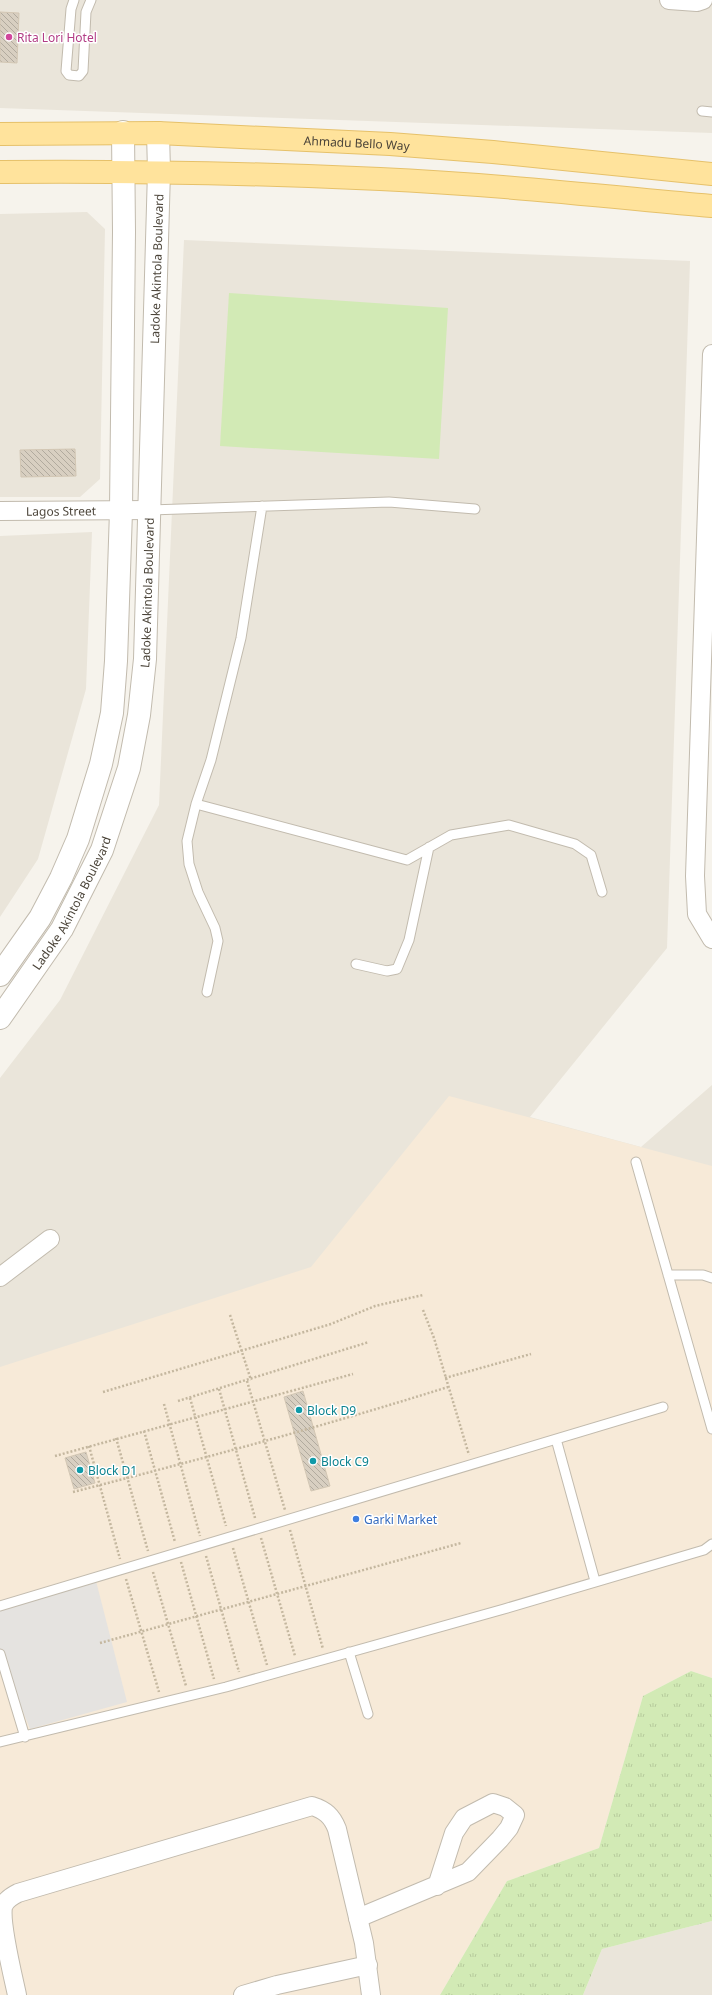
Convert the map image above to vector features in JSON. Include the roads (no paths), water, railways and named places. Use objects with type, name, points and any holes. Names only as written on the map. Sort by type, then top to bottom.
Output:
[{"type":"main road","name":"Ahmadu Bello Way","points":[[0,134],[122,132],[158,133],[477,151],[712,174]]},
{"type":"main road","points":[[0,172],[159,171],[380,179],[478,185],[712,206]]},
{"type":"street","points":[[669,0],[697,2],[702,0]]},
{"type":"street","name":"Ladoke Akintola Boulevard","points":[[0,975],[40,918],[61,878],[78,839],[101,764],[112,713],[116,661],[121,511],[124,171],[122,132]]},
{"type":"street","name":"Ladoke Akintola Boulevard","points":[[0,1018],[51,946],[81,894],[102,850],[129,768],[139,715],[145,659],[150,510],[159,171],[158,133]]},
{"type":"street","points":[[712,354],[695,876],[697,914],[712,938]]},
{"type":"street","name":"Lagos Street","points":[[0,510],[150,510]]},
{"type":"street","points":[[0,1277],[50,1239]]},
{"type":"street","points":[[358,1918],[437,1886],[468,1872],[482,1859],[509,1828],[515,1815],[505,1807],[493,1803],[464,1818],[454,1833],[437,1886]]},
{"type":"street","points":[[17,1995],[3,1942],[1,1922],[3,1907],[8,1899],[18,1893],[312,1806],[323,1810],[333,1818],[337,1829],[368,1965],[371,1995]]},
{"type":"street","points":[[243,1995],[277,1985],[368,1965]]},
{"type":"lane","points":[[74,0],[71,9],[66,71],[69,76],[79,76],[83,71],[86,12],[91,0]]},
{"type":"lane","points":[[702,111],[712,112]]},
{"type":"lane","points":[[150,510],[389,502],[475,509]]},
{"type":"lane","points":[[207,992],[218,941],[215,928],[198,892],[189,864],[187,841],[196,804],[211,760],[241,638],[262,506]]},
{"type":"lane","points":[[196,804],[407,860],[451,835],[509,825],[576,844],[591,855],[602,892]]},
{"type":"lane","points":[[356,964],[387,971],[397,969],[409,940],[430,847]]},
{"type":"lane","points":[[636,1162],[712,1429]]},
{"type":"lane","points":[[668,1275],[703,1275],[712,1278]]},
{"type":"lane","points":[[0,1606],[663,1407]]},
{"type":"lane","points":[[556,1440],[595,1581]]},
{"type":"lane","points":[[0,1742],[226,1687],[704,1550],[712,1544]]},
{"type":"lane","points":[[349,1652],[368,1714]]},
{"type":"lane","points":[[0,1654],[25,1737]]},
{"type":"place","name":"Rita Lori Hotel","points":[[9,37]]},
{"type":"place","name":"Block D9","points":[[299,1410]]},
{"type":"place","name":"Block C9","points":[[313,1461]]},
{"type":"place","name":"Block D1","points":[[80,1470]]},
{"type":"place","name":"Garki Market","points":[[356,1519]]}]
